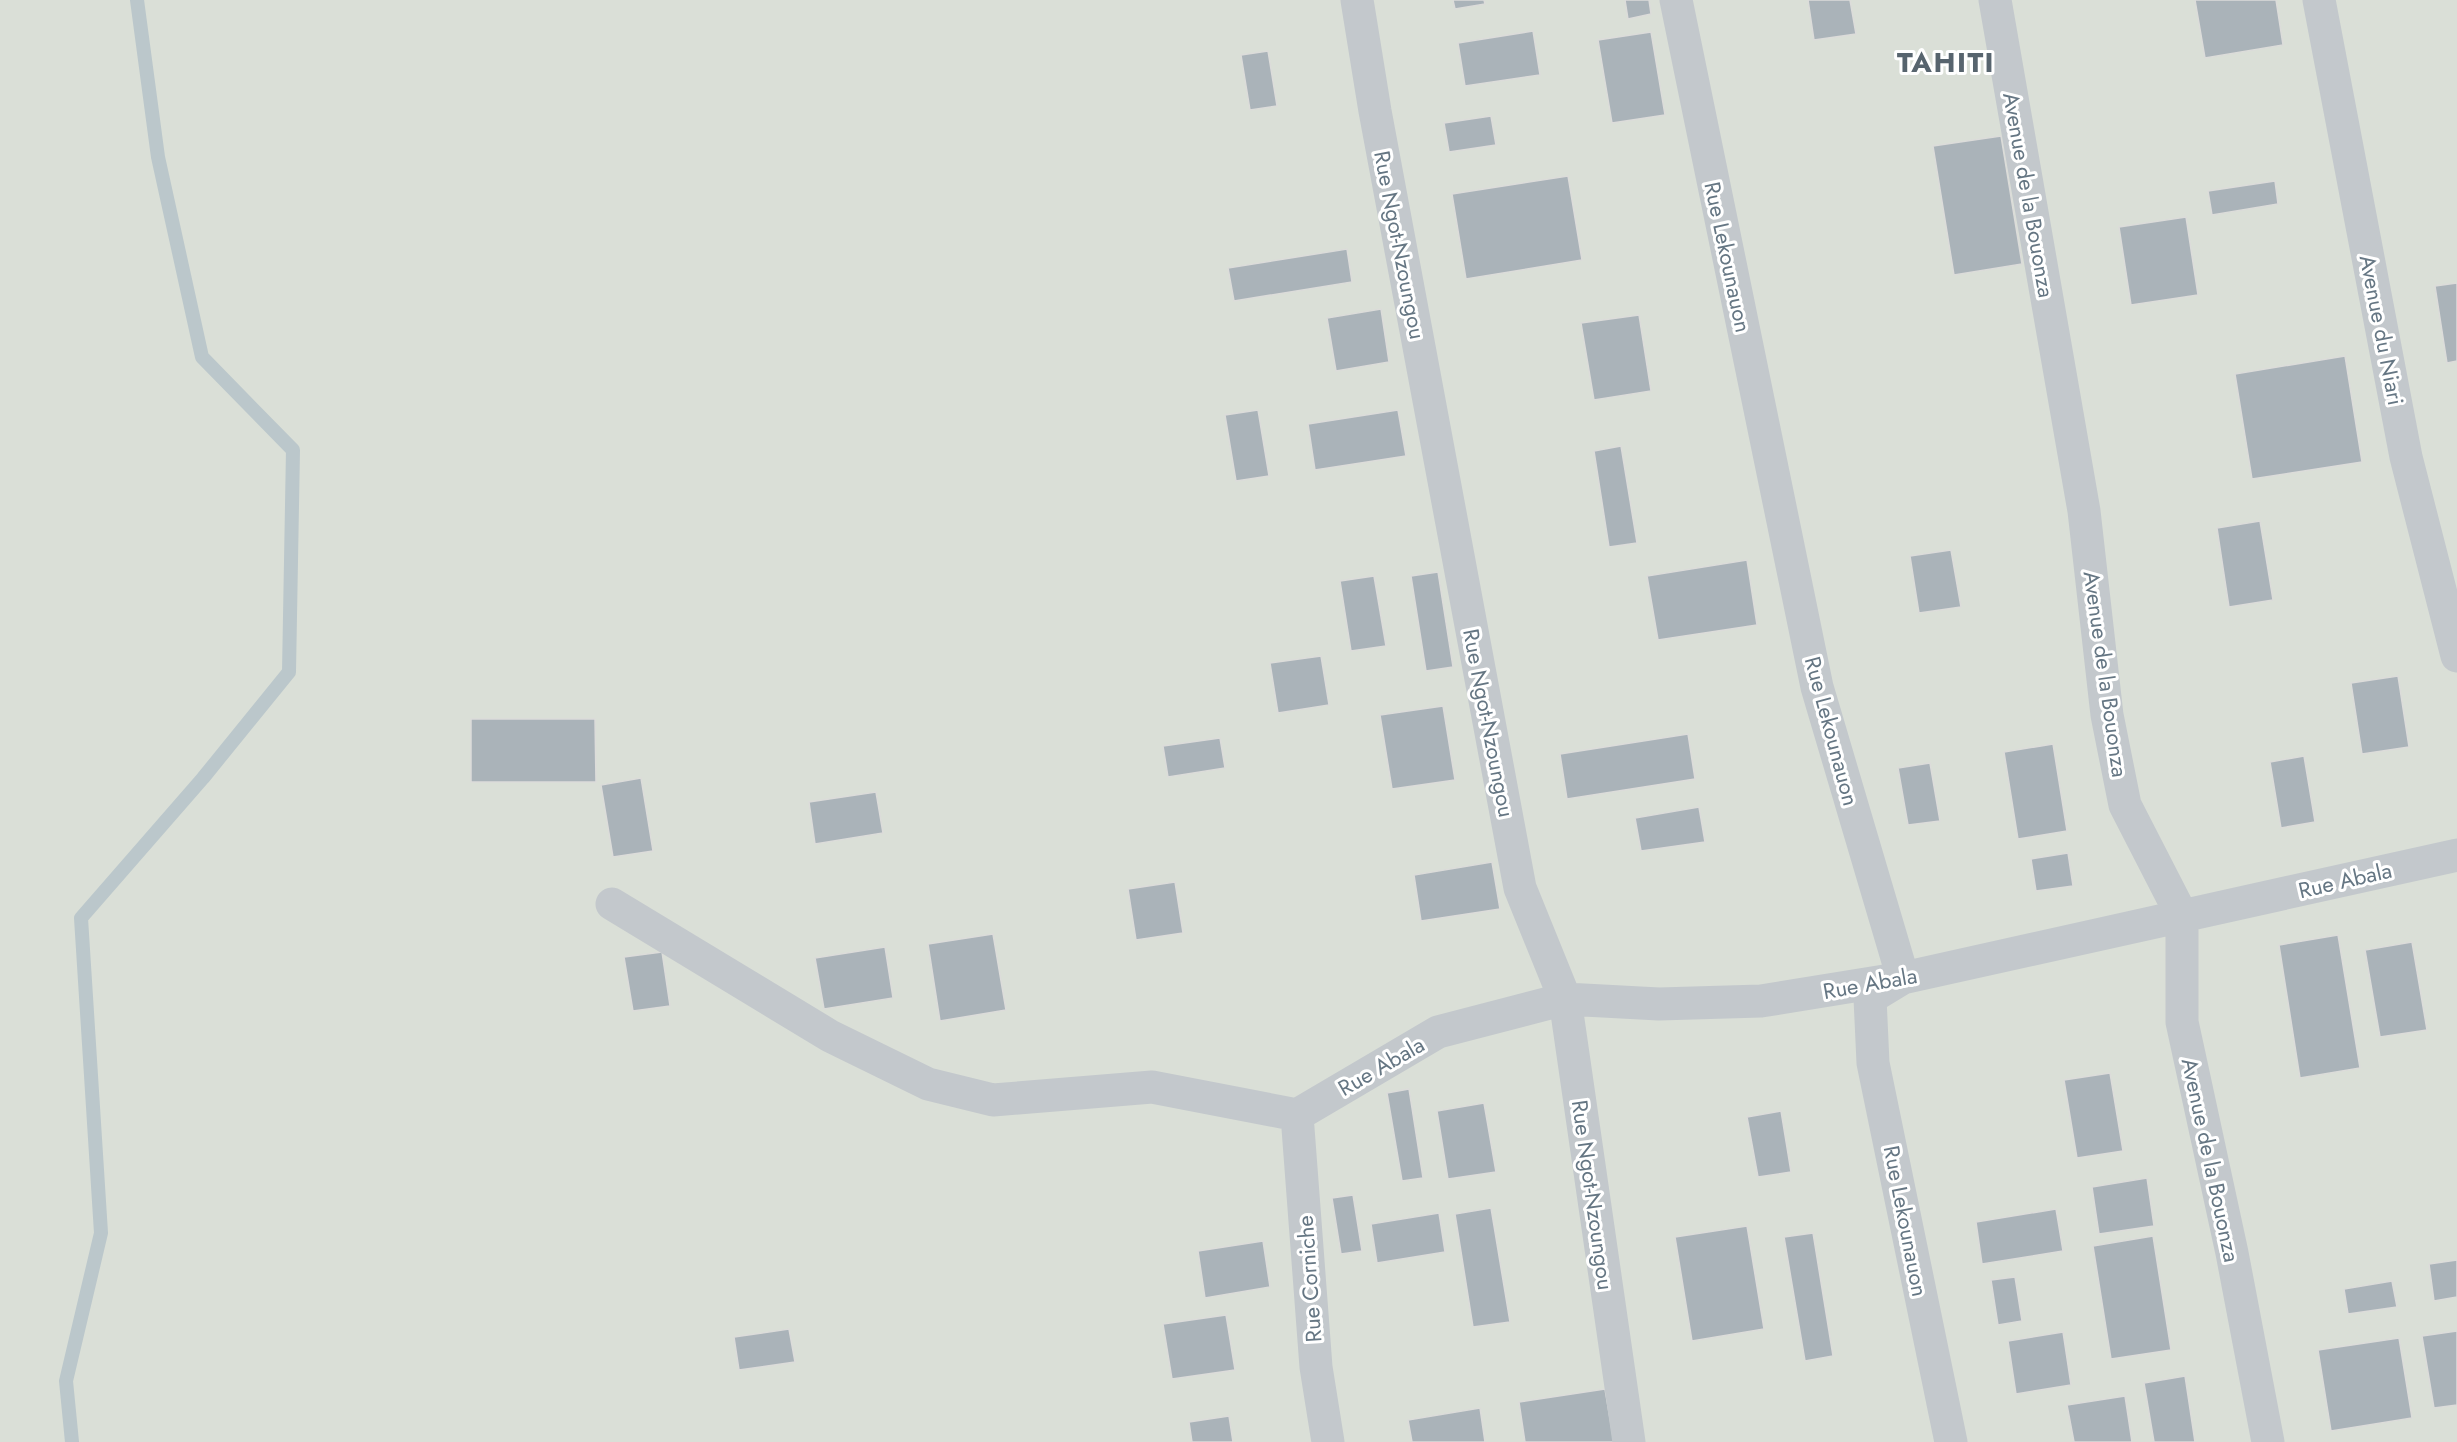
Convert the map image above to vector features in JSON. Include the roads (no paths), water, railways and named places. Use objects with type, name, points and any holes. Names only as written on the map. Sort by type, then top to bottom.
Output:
[{"type":"street","name":"Rue Ngot-Nzoungou","points":[[1357,0],[1375,111],[1520,888],[1565,999],[1629,1442]]},
{"type":"street","name":"Rue Lekounauon","points":[[1676,0],[1817,687],[1903,978],[1870,998],[1873,1063],[1951,1442]]},
{"type":"street","name":"Avenue de la Bouonza","points":[[1995,0],[2084,511],[2107,715],[2125,805],[2182,916],[2182,1022],[2232,1253],[2268,1442]]},
{"type":"street","name":"Avenue du Niari","points":[[2319,0],[2406,457],[2457,656]]},
{"type":"street","name":"Rue Abala","points":[[1297,1115],[1438,1032],[1565,999],[1659,1004],[1761,1001],[1903,978],[2457,855]]},
{"type":"street","points":[[612,904],[830,1036],[928,1084],[993,1100],[1152,1087],[1297,1115]]},
{"type":"street","name":"Rue Corniche","points":[[1297,1115],[1316,1367],[1328,1442]]},
{"type":"waterway","points":[[72,1442],[66,1381],[101,1233],[81,918],[203,778],[289,672],[293,450],[202,357],[158,157],[137,0]]},
{"type":"district","name":"TAHITI","points":[[1946,62]]}]
